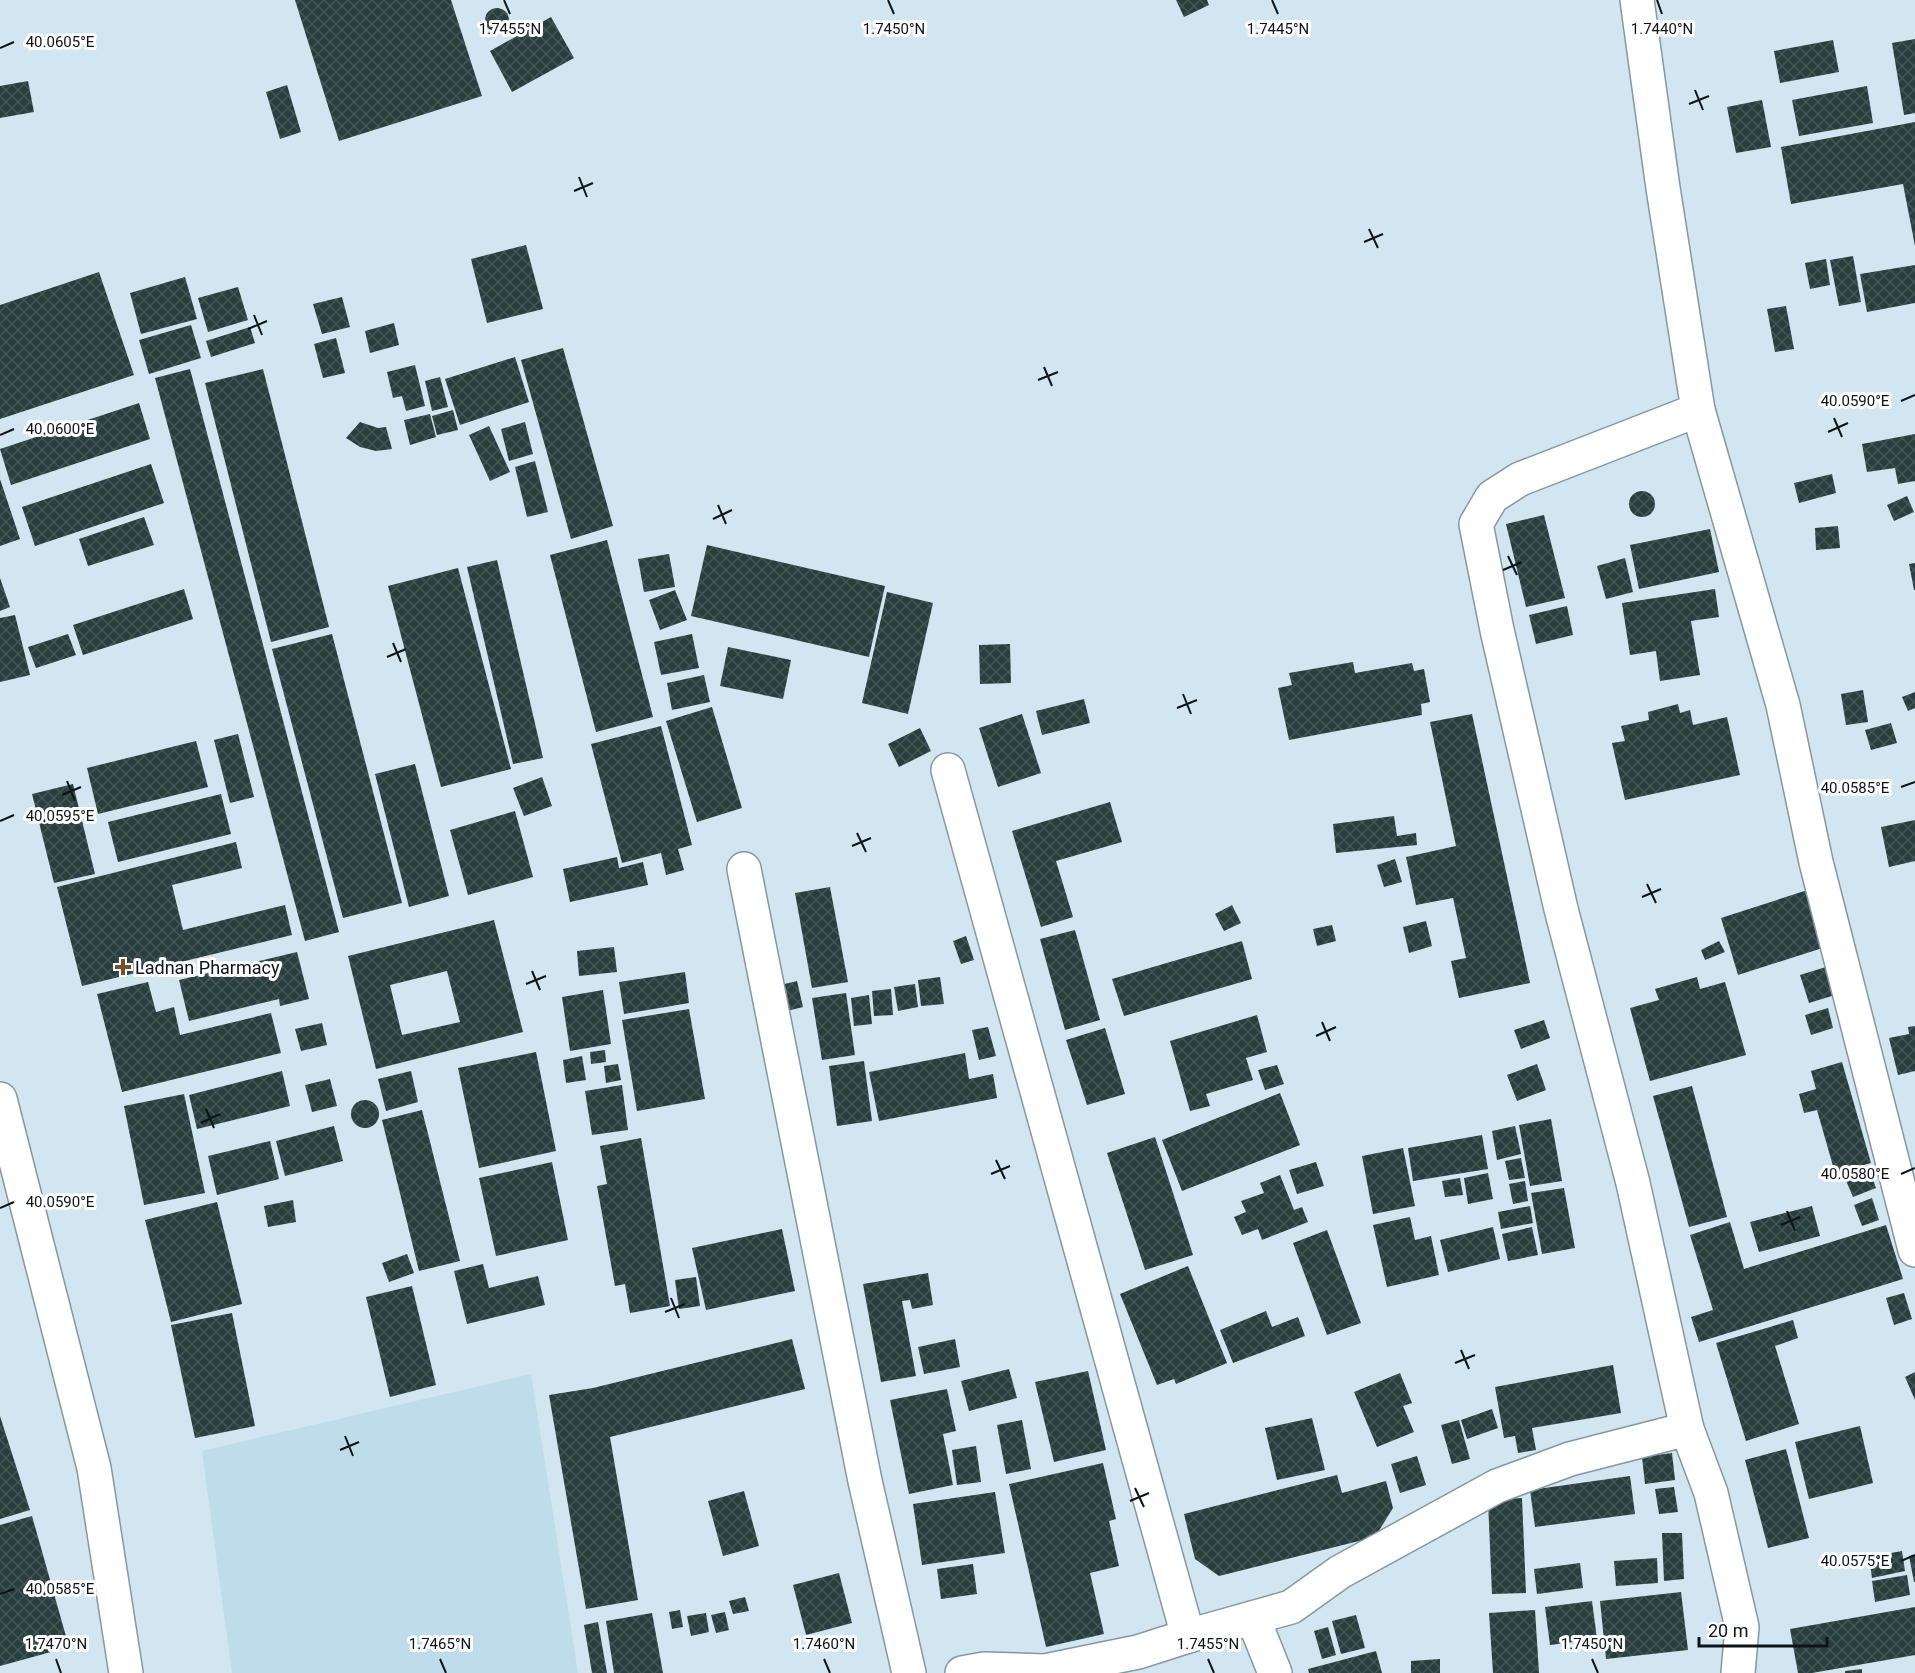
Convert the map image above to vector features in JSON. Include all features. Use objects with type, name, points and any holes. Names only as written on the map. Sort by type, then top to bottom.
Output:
[{"type":"street","points":[[1637,0],[1663,188],[1698,410],[1783,705],[1816,862],[1915,1250]]},
{"type":"street","points":[[1698,410],[1520,479],[1492,497],[1476,524],[1497,630],[1561,909],[1633,1183],[1687,1429],[1711,1493],[1742,1627],[1738,1673]]},
{"type":"street","points":[[948,770],[1188,1636]]},
{"type":"street","points":[[744,869],[865,1481],[909,1673]]},
{"type":"street","points":[[0,1099],[94,1468],[126,1673]]},
{"type":"street","points":[[962,1673],[984,1669],[1045,1671],[1138,1652],[1291,1607],[1340,1572],[1497,1486],[1570,1459],[1687,1429]]},
{"type":"street","points":[[1253,1618],[1275,1673]]},
{"type":"shaded area","points":[[531,1374],[578,1673],[232,1673],[202,1451]]},
{"type":"building","points":[[295,0],[451,0],[482,96],[339,141]]},
{"type":"building","points":[[1176,0],[1207,0],[1209,5],[1184,17]]},
{"type":"building","points":[[497,8],[502,9],[508,15],[508,25],[502,31],[497,32],[492,31],[486,25],[485,20],[486,15],[492,9]]},
{"type":"building","points":[[551,17],[574,58],[512,92],[490,51]]},
{"type":"building","points":[[1915,39],[1915,113],[1904,115],[1892,43]]},
{"type":"building","points":[[1833,40],[1839,72],[1780,83],[1774,51]]},
{"type":"building","points":[[28,81],[34,112],[0,118],[0,86]]},
{"type":"building","points":[[287,85],[301,132],[280,139],[266,92]]},
{"type":"building","points":[[1867,86],[1873,123],[1799,136],[1792,100]]},
{"type":"building","points":[[1762,100],[1771,147],[1736,153],[1727,107]]},
{"type":"building","points":[[1915,122],[1915,246],[1903,184],[1791,204],[1781,147]]},
{"type":"building","points":[[526,245],[543,309],[487,323],[471,259]]},
{"type":"building","points":[[1853,256],[1861,302],[1839,306],[1830,260]]},
{"type":"building","points":[[1826,259],[1830,285],[1810,289],[1805,263]]},
{"type":"building","points":[[1915,265],[1915,303],[1867,312],[1860,274]]},
{"type":"building","points":[[99,272],[134,375],[0,419],[0,305]]},
{"type":"building","points":[[185,277],[197,319],[141,334],[130,293]]},
{"type":"building","points":[[238,287],[248,320],[208,332],[198,298]]},
{"type":"building","points":[[342,297],[350,327],[322,334],[313,304]]},
{"type":"building","points":[[1786,306],[1794,349],[1775,352],[1767,309]]},
{"type":"building","points":[[394,323],[399,345],[370,353],[365,331]]},
{"type":"building","points":[[191,325],[201,358],[149,374],[139,340]]},
{"type":"building","points":[[250,327],[255,343],[211,357],[206,341]]},
{"type":"building","points":[[336,338],[345,373],[323,378],[314,344]]},
{"type":"building","points":[[563,348],[613,526],[571,539],[521,360]]},
{"type":"building","points":[[515,357],[529,402],[460,425],[445,379]]},
{"type":"building","points":[[415,365],[425,406],[406,411],[402,396],[393,398],[387,372]]},
{"type":"building","points":[[190,369],[339,932],[305,941],[155,378]]},
{"type":"building","points":[[263,369],[329,627],[271,642],[205,383]]},
{"type":"building","points":[[440,377],[448,407],[432,411],[425,381]]},
{"type":"building","points":[[139,403],[150,439],[11,485],[0,449]]},
{"type":"building","points":[[453,410],[458,430],[437,435],[432,416]]},
{"type":"building","points":[[430,414],[436,437],[410,445],[404,420]]},
{"type":"building","points":[[360,422],[378,428],[386,427],[392,449],[376,451],[360,447],[346,438]]},
{"type":"building","points":[[525,422],[533,454],[509,461],[501,429]]},
{"type":"building","points":[[489,426],[510,472],[490,481],[469,435]]},
{"type":"building","points":[[1915,434],[1915,481],[1898,484],[1895,468],[1867,472],[1862,444]]},
{"type":"building","points":[[535,461],[548,512],[527,517],[515,467]]},
{"type":"building","points":[[151,464],[164,503],[35,546],[22,507]]},
{"type":"building","points":[[1832,474],[1836,493],[1799,503],[1794,483]]},
{"type":"building","points":[[0,479],[20,539],[0,546]]},
{"type":"building","points":[[1642,491],[1651,495],[1655,504],[1651,513],[1642,517],[1633,513],[1629,504],[1633,495]]},
{"type":"building","points":[[1907,496],[1914,512],[1894,521],[1887,505]]},
{"type":"building","points":[[1544,515],[1565,598],[1526,607],[1506,524]]},
{"type":"building","points":[[144,517],[154,545],[88,566],[79,539]]},
{"type":"building","points":[[1838,526],[1840,548],[1816,550],[1815,528]]},
{"type":"building","points":[[1710,529],[1719,572],[1639,589],[1630,545]]},
{"type":"building","points":[[607,540],[653,717],[596,732],[550,555]]},
{"type":"building","points":[[707,545],[885,586],[869,657],[691,616]]},
{"type":"building","points":[[669,554],[675,587],[644,592],[638,559]]},
{"type":"building","points":[[1625,558],[1633,592],[1606,599],[1597,566]]},
{"type":"building","points":[[497,560],[543,758],[513,764],[467,567]]},
{"type":"building","points":[[1915,563],[1915,590],[1914,590],[1909,564]]},
{"type":"building","points":[[458,568],[511,769],[441,787],[388,586]]},
{"type":"building","points":[[0,578],[10,607],[0,611]]},
{"type":"building","points":[[184,589],[193,619],[83,655],[73,625]]},
{"type":"building","points":[[1715,589],[1719,617],[1691,621],[1700,675],[1660,681],[1656,651],[1630,655],[1622,603]]},
{"type":"building","points":[[675,590],[687,620],[660,630],[649,600]]},
{"type":"building","points":[[887,592],[933,603],[908,714],[862,703]]},
{"type":"building","points":[[1567,606],[1573,635],[1536,644],[1529,615]]},
{"type":"building","points":[[15,615],[30,675],[0,682],[0,618]]},
{"type":"building","points":[[68,634],[76,655],[36,668],[28,647]]},
{"type":"building","points":[[332,634],[402,903],[343,918],[272,649]]},
{"type":"building","points":[[692,634],[699,668],[661,675],[654,642]]},
{"type":"building","points":[[1010,644],[1011,683],[980,684],[979,645]]},
{"type":"building","points":[[728,647],[791,660],[783,699],[720,686]]},
{"type":"building","points":[[1353,662],[1355,673],[1412,663],[1414,671],[1424,669],[1430,702],[1421,704],[1422,715],[1289,740],[1278,688],[1292,685],[1289,673]]},
{"type":"building","points":[[704,675],[710,702],[672,710],[667,683]]},
{"type":"building","points":[[1863,690],[1868,722],[1846,725],[1841,694]]},
{"type":"building","points":[[1915,692],[1915,708],[1908,711],[1902,697]]},
{"type":"building","points":[[1084,699],[1090,723],[1042,735],[1036,711]]},
{"type":"building","points":[[1678,704],[1680,713],[1690,710],[1693,725],[1727,717],[1740,775],[1625,800],[1612,743],[1625,741],[1621,726],[1649,720],[1648,712]]},
{"type":"building","points":[[712,707],[742,808],[697,822],[666,721]]},
{"type":"building","points":[[1022,714],[1041,773],[998,787],[979,728]]},
{"type":"building","points":[[1472,714],[1530,983],[1459,998],[1451,961],[1466,958],[1453,898],[1416,905],[1406,857],[1456,846],[1430,722]]},
{"type":"building","points":[[1891,723],[1897,743],[1871,750],[1865,730]]},
{"type":"building","points":[[661,726],[692,845],[678,849],[684,870],[666,875],[661,853],[622,863],[591,744]]},
{"type":"building","points":[[920,728],[931,751],[899,767],[888,744]]},
{"type":"building","points":[[238,734],[254,797],[230,803],[214,740]]},
{"type":"building","points":[[196,741],[208,787],[98,814],[87,768]]},
{"type":"building","points":[[415,764],[449,896],[409,907],[375,774]]},
{"type":"building","points":[[542,777],[552,806],[524,816],[513,788]]},
{"type":"building","points":[[73,784],[95,874],[54,883],[32,794]]},
{"type":"building","points":[[221,794],[231,834],[118,862],[108,822]]},
{"type":"building","points":[[1110,802],[1122,842],[1056,861],[1073,917],[1041,927],[1012,831]]},
{"type":"building","points":[[515,811],[533,877],[468,895],[450,830]]},
{"type":"building","points":[[1394,816],[1397,836],[1416,833],[1417,845],[1336,853],[1333,824]]},
{"type":"building","points":[[1915,820],[1915,861],[1889,867],[1881,827]]},
{"type":"building","points":[[236,842],[242,868],[172,885],[183,930],[285,905],[292,935],[82,986],[57,887]]},
{"type":"building","points":[[617,857],[619,868],[643,862],[648,885],[570,902],[563,869]]},
{"type":"building","points":[[1395,859],[1402,882],[1384,887],[1377,865]]},
{"type":"building","points":[[830,887],[848,982],[812,988],[795,893]]},
{"type":"building","points":[[1817,887],[1835,944],[1738,975],[1721,918]]},
{"type":"building","points":[[1232,905],[1241,923],[1224,931],[1215,914]]},
{"type":"building","points":[[494,920],[523,1032],[376,1069],[348,956]],"holes":[[[447,971],[460,1022],[402,1035],[390,985]]]},
{"type":"building","points":[[1426,921],[1432,946],[1409,953],[1403,927]]},
{"type":"building","points":[[1332,925],[1336,941],[1317,946],[1313,929]]},
{"type":"building","points":[[1075,930],[1100,1020],[1065,1030],[1040,939]]},
{"type":"building","points":[[966,936],[974,960],[961,964],[953,941]]},
{"type":"building","points":[[1242,941],[1252,979],[1124,1016],[1112,979]]},
{"type":"building","points":[[1719,941],[1725,952],[1705,960],[1701,950]]},
{"type":"building","points":[[614,947],[617,972],[579,976],[577,951]]},
{"type":"building","points":[[297,952],[309,999],[280,1006],[279,999],[189,1021],[179,980]]},
{"type":"building","points":[[1826,967],[1835,995],[1809,1003],[1800,975]]},
{"type":"building","points":[[685,972],[689,1003],[624,1014],[619,982]]},
{"type":"building","points":[[940,977],[944,1004],[921,1006],[918,980]]},
{"type":"building","points":[[1697,977],[1700,989],[1725,982],[1746,1055],[1650,1081],[1630,1008],[1659,1000],[1655,989]]},
{"type":"building","points":[[797,981],[803,1007],[783,1012],[776,986]]},
{"type":"building","points":[[148,982],[156,1012],[174,1007],[180,1035],[271,1013],[281,1053],[122,1092],[97,994]]},
{"type":"building","points":[[915,984],[918,1007],[898,1011],[894,987]]},
{"type":"building","points":[[891,989],[893,1015],[874,1016],[872,991]]},
{"type":"building","points":[[603,990],[611,1044],[570,1051],[562,997]]},
{"type":"building","points":[[846,993],[855,1055],[822,1060],[812,998]]},
{"type":"building","points":[[869,995],[872,1024],[854,1026],[851,998]]},
{"type":"building","points":[[1828,1008],[1833,1028],[1811,1035],[1805,1015]]},
{"type":"building","points":[[689,1009],[705,1099],[637,1111],[622,1020]]},
{"type":"building","points":[[1257,1015],[1267,1052],[1246,1058],[1253,1080],[1206,1094],[1210,1106],[1190,1111],[1170,1041]]},
{"type":"building","points":[[1544,1020],[1550,1038],[1521,1049],[1514,1030]]},
{"type":"building","points":[[322,1023],[327,1045],[301,1051],[295,1029]]},
{"type":"building","points":[[1915,1026],[1915,1071],[1898,1075],[1889,1038],[1909,1034],[1908,1027]]},
{"type":"building","points":[[988,1027],[996,1056],[979,1060],[972,1030]]},
{"type":"building","points":[[1105,1028],[1125,1094],[1087,1105],[1066,1040]]},
{"type":"building","points":[[605,1050],[606,1062],[591,1064],[590,1052]]},
{"type":"building","points":[[536,1052],[556,1151],[479,1168],[458,1068]]},
{"type":"building","points":[[965,1053],[969,1079],[993,1074],[997,1098],[879,1121],[869,1072]]},
{"type":"building","points":[[582,1056],[586,1080],[566,1083],[563,1060]]},
{"type":"building","points":[[864,1061],[872,1121],[837,1126],[829,1066]]},
{"type":"building","points":[[1842,1062],[1871,1163],[1835,1173],[1817,1110],[1804,1113],[1799,1094],[1816,1089],[1811,1071]]},
{"type":"building","points":[[618,1064],[621,1080],[606,1083],[604,1066]]},
{"type":"building","points":[[1537,1064],[1546,1090],[1517,1101],[1507,1075]]},
{"type":"building","points":[[1277,1065],[1284,1084],[1265,1090],[1258,1070]]},
{"type":"building","points":[[282,1071],[290,1106],[197,1129],[189,1095]]},
{"type":"building","points":[[411,1071],[418,1102],[386,1111],[378,1079]]},
{"type":"building","points":[[330,1079],[337,1106],[312,1112],[305,1085]]},
{"type":"building","points":[[622,1085],[628,1130],[592,1135],[585,1091]]},
{"type":"building","points":[[1692,1086],[1727,1217],[1689,1227],[1653,1096]]},
{"type":"building","points":[[1280,1093],[1300,1145],[1182,1191],[1162,1140]]},
{"type":"building","points":[[184,1094],[205,1193],[144,1205],[124,1106]]},
{"type":"building","points":[[365,1100],[375,1104],[379,1114],[375,1124],[365,1128],[355,1124],[351,1114],[355,1104]]},
{"type":"building","points":[[422,1110],[460,1261],[419,1271],[382,1120]]},
{"type":"building","points":[[1551,1119],[1562,1181],[1530,1186],[1519,1125]]},
{"type":"building","points":[[334,1126],[343,1161],[285,1176],[276,1141]]},
{"type":"building","points":[[1515,1126],[1521,1154],[1497,1160],[1492,1131]]},
{"type":"building","points":[[1482,1135],[1488,1169],[1413,1181],[1408,1148]]},
{"type":"building","points":[[1155,1137],[1193,1255],[1145,1270],[1107,1153]]},
{"type":"building","points":[[641,1138],[670,1306],[630,1313],[625,1284],[615,1286],[597,1186],[607,1184],[600,1146]]},
{"type":"building","points":[[270,1141],[279,1179],[217,1195],[208,1156]]},
{"type":"building","points":[[1403,1148],[1415,1206],[1373,1214],[1362,1156]]},
{"type":"building","points":[[1521,1158],[1525,1178],[1509,1180],[1505,1161]]},
{"type":"building","points":[[552,1162],[568,1240],[496,1256],[479,1178]]},
{"type":"building","points":[[1316,1162],[1324,1186],[1297,1194],[1289,1170]]},
{"type":"building","points":[[1868,1166],[1876,1188],[1853,1197],[1844,1176]]},
{"type":"building","points":[[1488,1173],[1493,1199],[1468,1204],[1464,1178]]},
{"type":"building","points":[[1280,1175],[1294,1210],[1302,1207],[1308,1222],[1262,1240],[1258,1229],[1242,1235],[1234,1217],[1246,1212],[1241,1201],[1264,1193],[1260,1183]]},
{"type":"building","points":[[1460,1178],[1463,1195],[1445,1197],[1442,1181]]},
{"type":"building","points":[[1525,1181],[1528,1201],[1513,1204],[1509,1184]]},
{"type":"building","points":[[1564,1188],[1575,1248],[1542,1254],[1531,1193]]},
{"type":"building","points":[[1872,1198],[1879,1220],[1862,1226],[1854,1205]]},
{"type":"building","points":[[293,1200],[296,1222],[268,1227],[264,1206]]},
{"type":"building","points":[[217,1202],[242,1304],[171,1322],[145,1220]]},
{"type":"building","points":[[1530,1206],[1533,1223],[1501,1229],[1498,1212]]},
{"type":"building","points":[[1812,1206],[1820,1236],[1759,1252],[1750,1222]]},
{"type":"building","points":[[1410,1217],[1415,1240],[1431,1236],[1439,1275],[1387,1287],[1373,1225]]},
{"type":"building","points":[[1730,1222],[1744,1269],[1886,1225],[1903,1279],[1699,1342],[1691,1317],[1713,1310],[1690,1235]]},
{"type":"building","points":[[1493,1227],[1500,1259],[1448,1272],[1440,1240]]},
{"type":"building","points":[[1532,1227],[1538,1255],[1508,1261],[1502,1234]]},
{"type":"building","points":[[782,1229],[795,1291],[706,1310],[692,1248]]},
{"type":"building","points":[[1327,1230],[1361,1323],[1327,1335],[1293,1243]]},
{"type":"building","points":[[407,1254],[414,1273],[389,1282],[382,1263]]},
{"type":"building","points":[[483,1264],[489,1288],[538,1276],[545,1305],[467,1324],[454,1271]]},
{"type":"building","points":[[1188,1266],[1227,1363],[1176,1384],[1174,1379],[1157,1385],[1120,1294]]},
{"type":"building","points":[[928,1273],[933,1305],[912,1309],[910,1300],[902,1301],[916,1376],[881,1382],[863,1284]]},
{"type":"building","points":[[696,1277],[700,1306],[679,1309],[675,1280]]},
{"type":"building","points":[[412,1286],[436,1385],[390,1397],[366,1297]]},
{"type":"building","points":[[1904,1293],[1912,1319],[1894,1325],[1886,1298]]},
{"type":"building","points":[[1266,1311],[1272,1327],[1298,1317],[1305,1336],[1233,1363],[1220,1330]]},
{"type":"building","points":[[232,1313],[255,1426],[195,1438],[171,1325]]},
{"type":"building","points":[[1793,1320],[1798,1338],[1775,1346],[1799,1424],[1746,1441],[1716,1343]]},
{"type":"building","points":[[792,1339],[805,1389],[610,1437],[638,1600],[586,1609],[549,1395],[593,1388]]},
{"type":"building","points":[[955,1339],[960,1367],[924,1374],[918,1347]]},
{"type":"building","points":[[1613,1365],[1621,1413],[1532,1428],[1536,1450],[1518,1453],[1515,1436],[1504,1438],[1495,1387]]},
{"type":"building","points":[[1009,1369],[1017,1398],[969,1411],[961,1381]]},
{"type":"building","points":[[1088,1371],[1106,1450],[1054,1462],[1035,1382]]},
{"type":"building","points":[[1915,1372],[1915,1400],[1905,1377]]},
{"type":"building","points":[[1400,1373],[1412,1403],[1403,1406],[1414,1432],[1377,1447],[1354,1392]]},
{"type":"building","points":[[947,1389],[956,1431],[943,1434],[953,1485],[909,1494],[890,1400]]},
{"type":"building","points":[[1492,1409],[1498,1428],[1467,1439],[1461,1420]]},
{"type":"building","points":[[0,1416],[30,1510],[0,1519]]},
{"type":"building","points":[[1312,1418],[1325,1470],[1277,1480],[1265,1428]]},
{"type":"building","points":[[1022,1420],[1031,1469],[1006,1474],[997,1425]]},
{"type":"building","points":[[1459,1420],[1470,1459],[1452,1464],[1441,1425]]},
{"type":"building","points":[[1860,1426],[1873,1483],[1809,1499],[1795,1442]]},
{"type":"building","points":[[976,1446],[981,1482],[957,1485],[952,1450]]},
{"type":"building","points":[[1786,1449],[1809,1538],[1768,1548],[1745,1460]]},
{"type":"building","points":[[1672,1453],[1675,1480],[1645,1484],[1642,1457]]},
{"type":"building","points":[[1417,1456],[1426,1485],[1400,1493],[1391,1464]]},
{"type":"building","points":[[1103,1463],[1116,1519],[1109,1521],[1119,1566],[1090,1573],[1104,1634],[1046,1647],[1009,1484]]},
{"type":"building","points":[[1337,1475],[1342,1493],[1386,1481],[1393,1508],[1375,1537],[1219,1576],[1195,1559],[1184,1514]]},
{"type":"building","points":[[1630,1476],[1635,1514],[1535,1527],[1530,1490]]},
{"type":"building","points":[[1674,1487],[1678,1512],[1659,1514],[1655,1489]]},
{"type":"building","points":[[744,1491],[759,1546],[723,1556],[708,1501]]},
{"type":"building","points":[[995,1492],[1005,1553],[922,1565],[913,1504]]},
{"type":"building","points":[[1522,1498],[1526,1593],[1492,1594],[1488,1500]]},
{"type":"building","points":[[32,1516],[69,1647],[0,1666],[0,1525]]},
{"type":"building","points":[[1662,1533],[1682,1533],[1684,1579],[1664,1581]]},
{"type":"building","points":[[1902,1551],[1905,1571],[1872,1578],[1869,1557]]},
{"type":"building","points":[[1915,1555],[1915,1582],[1914,1582],[1909,1556]]},
{"type":"building","points":[[1657,1558],[1658,1583],[1616,1586],[1614,1561]]},
{"type":"building","points":[[1580,1563],[1583,1588],[1537,1594],[1534,1569]]},
{"type":"building","points":[[973,1564],[977,1594],[941,1599],[937,1569]]},
{"type":"building","points":[[839,1573],[852,1623],[806,1635],[793,1585]]},
{"type":"building","points":[[1907,1575],[1910,1595],[1875,1602],[1872,1581]]},
{"type":"building","points":[[1681,1592],[1688,1650],[1606,1659],[1600,1601]]},
{"type":"building","points":[[745,1597],[749,1611],[733,1614],[729,1601]]},
{"type":"building","points":[[1592,1601],[1597,1639],[1550,1645],[1545,1607]]},
{"type":"building","points":[[1915,1607],[1915,1655],[1812,1673],[1798,1673],[1790,1629]]},
{"type":"building","points":[[680,1610],[683,1627],[672,1629],[669,1612]]},
{"type":"building","points":[[1535,1610],[1539,1673],[1493,1673],[1489,1613]]},
{"type":"building","points":[[725,1612],[729,1630],[716,1633],[711,1615]]},
{"type":"building","points":[[652,1613],[663,1673],[614,1673],[606,1621]]},
{"type":"building","points":[[706,1613],[709,1632],[691,1636],[687,1616]]},
{"type":"building","points":[[1356,1615],[1365,1648],[1341,1654],[1332,1621]]},
{"type":"building","points":[[598,1622],[607,1673],[592,1673],[584,1625]]},
{"type":"building","points":[[1328,1627],[1336,1655],[1322,1659],[1314,1631]]},
{"type":"building","points":[[1376,1651],[1382,1673],[1309,1673],[1308,1669]]},
{"type":"building","points":[[1440,1659],[1440,1673],[1411,1673],[1411,1661]]},
{"type":"building","points":[[1862,1669],[1862,1673],[1845,1673],[1845,1671]]},
{"type":"place","name":"Ladnan Pharmacy","points":[[123,967]]}]
